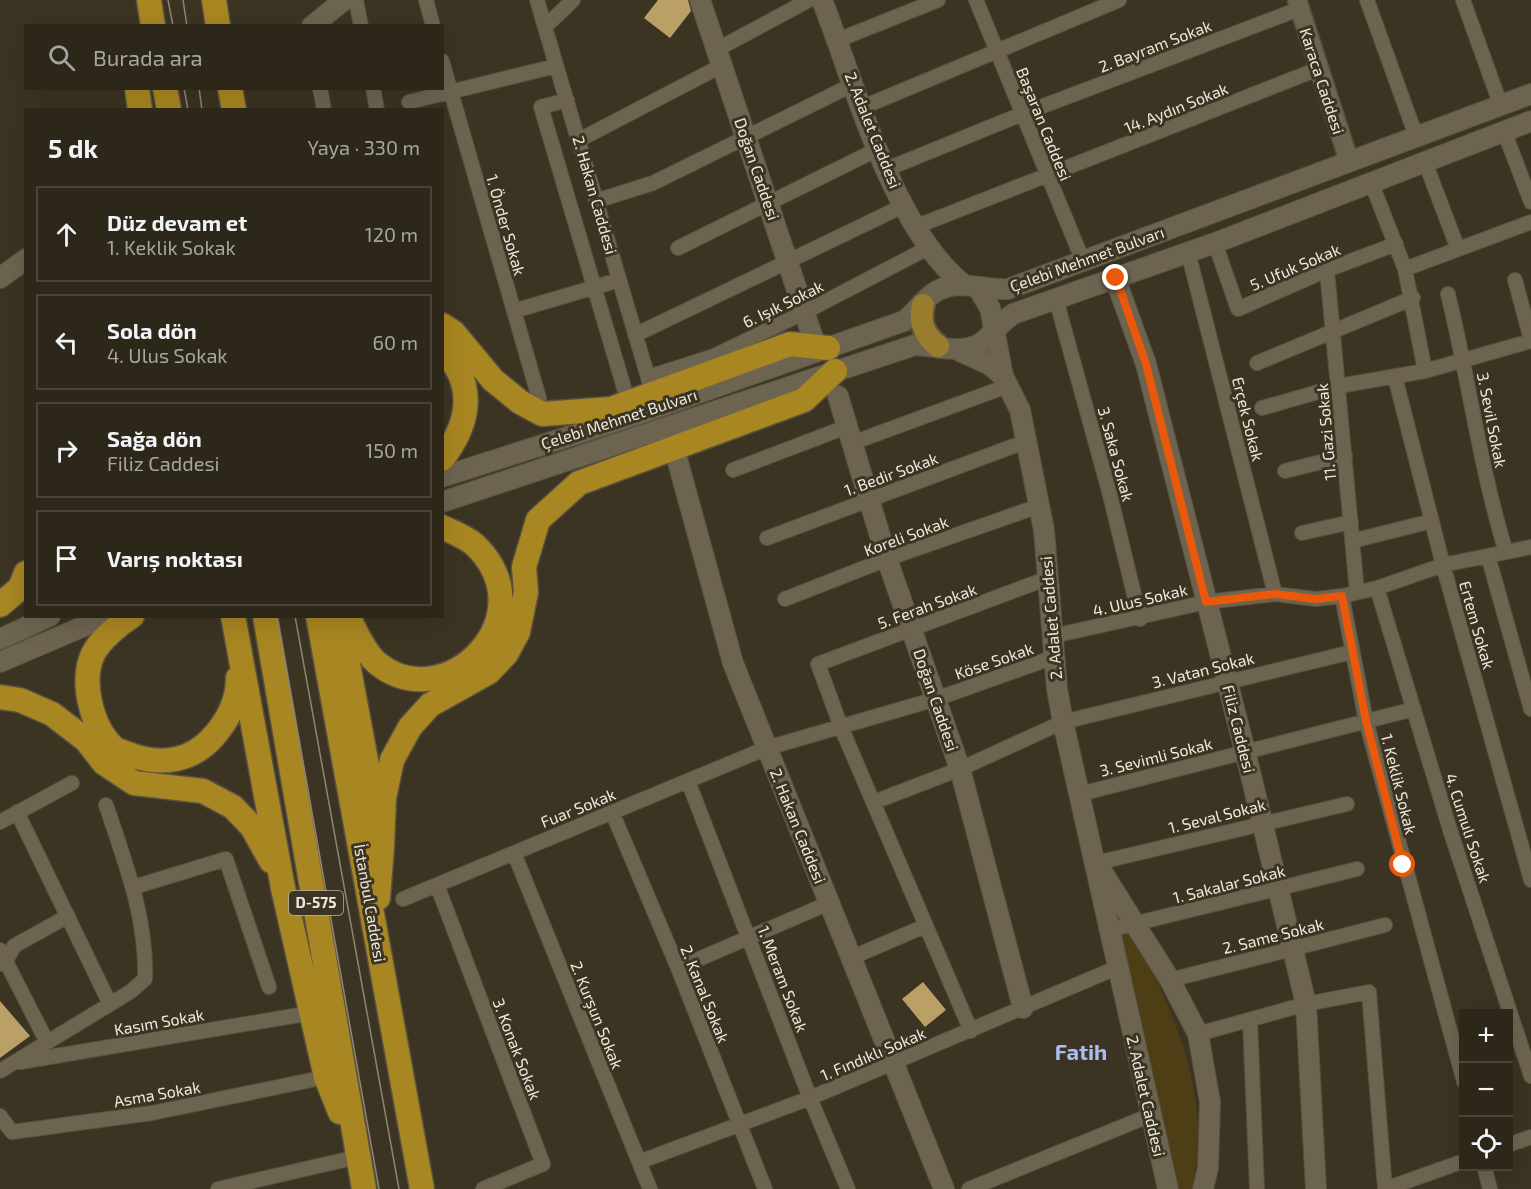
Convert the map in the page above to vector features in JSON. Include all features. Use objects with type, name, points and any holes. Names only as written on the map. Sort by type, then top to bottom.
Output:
[{"type":"highway","points":[[138,24],[143,0]]},
{"type":"highway","points":[[149,0],[153,24]]},
{"type":"highway","points":[[214,0],[219,24]]},
{"type":"highway","points":[[136,90],[140,108]]},
{"type":"highway","points":[[165,90],[170,108]]},
{"type":"highway","points":[[375,933],[384,798],[392,760],[410,727],[430,705],[489,672],[506,654],[518,632],[526,592],[524,567],[538,520],[579,483],[804,400],[826,352],[790,344],[611,409],[542,414],[520,402],[493,380],[453,332],[444,326]]},
{"type":"highway","points":[[444,351],[454,360],[465,387],[466,417],[457,440],[444,456]]},
{"type":"highway","points":[[349,618],[376,663],[396,675],[421,680],[454,672],[483,652],[498,623],[500,598],[493,567],[473,543],[444,528]]},
{"type":"highway","points":[[0,605],[20,588],[24,578]]},
{"type":"highway","points":[[130,618],[111,633],[92,655],[87,689],[95,722],[115,749],[152,762],[180,759],[206,746],[224,725],[232,709],[238,683],[238,649]]},
{"type":"highway","points":[[232,618],[283,888],[311,1013],[326,1077],[357,1156]]},
{"type":"highway","name":"D-575","points":[[265,618],[305,836],[364,1189]]},
{"type":"highway","name":"İstanbul Caddesi","points":[[318,618],[422,1189]]},
{"type":"highway","points":[[339,618],[382,846]]},
{"type":"highway","points":[[0,697],[20,700],[52,714],[86,740],[104,763],[134,783],[203,791],[233,807],[252,827],[267,851],[283,888]]},
{"type":"main road","points":[[315,24],[345,0]]},
{"type":"main road","name":"Doğan Caddesi","points":[[700,0],[805,312],[826,352]]},
{"type":"main road","name":"2. Adalet Caddesi","points":[[822,0],[878,148],[903,206],[931,252],[970,286]]},
{"type":"main road","name":"Çelebi Mehmet Bulvarı","points":[[444,501],[904,321],[945,287],[1008,289],[1531,94]]},
{"type":"main road","name":"Çelebi Mehmet Bulvarı","points":[[444,476],[826,352],[915,345],[970,348],[984,341],[994,328],[1013,314],[1215,243],[1531,121]]},
{"type":"main road","points":[[931,252],[933,283],[921,316],[928,338],[946,348],[990,365],[1007,380]]},
{"type":"main road","points":[[0,278],[24,260]]},
{"type":"main road","name":"Filiz Caddesi","points":[[1116,278],[1146,364],[1245,751],[1306,1004],[1316,1189]]},
{"type":"main road","points":[[970,286],[990,308],[994,328]]},
{"type":"main road","name":"2. Adalet Caddesi","points":[[994,328],[1007,380],[1027,441],[1039,506],[1063,722],[1096,863],[1116,968],[1168,1189]]},
{"type":"main road","name":"Doğan Caddesi","points":[[838,396],[887,559],[960,770],[1023,1008]]},
{"type":"main road","name":"2. Hakan Caddesi","points":[[676,454],[733,663],[896,1063],[944,1189]]},
{"type":"main road","points":[[0,639],[46,618]]},
{"type":"main road","points":[[0,663],[103,618]]},
{"type":"main road","name":"2. Adalet Caddesi","points":[[1096,863],[1170,980],[1198,1034],[1210,1102],[1208,1168],[1203,1189]]},
{"type":"street","points":[[356,0],[361,24]]},
{"type":"street","points":[[426,0],[432,24]]},
{"type":"street","name":"2. Hakan Caddesi","points":[[537,0],[652,391]]},
{"type":"street","points":[[545,27],[573,0]]},
{"type":"street","points":[[579,140],[718,58],[809,0]]},
{"type":"street","points":[[838,40],[938,0]]},
{"type":"street","name":"Başaran Caddesi","points":[[976,0],[1083,261]]},
{"type":"street","points":[[863,107],[996,49],[1119,0]]},
{"type":"street","points":[[1367,0],[1416,136]]},
{"type":"street","points":[[1463,0],[1501,106]]},
{"type":"street","name":"Karaca Caddesi","points":[[1298,5],[1349,161]]},
{"type":"street","name":"2. Bayram Sokak","points":[[887,169],[1298,5]]},
{"type":"street","points":[[409,102],[556,66]]},
{"type":"street","name":"1. Önder Sokak","points":[[444,68],[539,398]]},
{"type":"street","name":"14. Aydın Sokak","points":[[915,227],[1318,69]]},
{"type":"street","points":[[596,201],[653,183],[854,84]]},
{"type":"street","points":[[320,90],[324,108]]},
{"type":"street","points":[[373,90],[377,108]]},
{"type":"street","points":[[567,100],[541,107],[627,398]]},
{"type":"street","points":[[1504,131],[1531,202]]},
{"type":"street","points":[[678,248],[769,205],[878,148]]},
{"type":"street","points":[[1425,162],[1458,249]]},
{"type":"street","points":[[1371,182],[1405,269],[1413,298],[1425,371]]},
{"type":"street","points":[[635,335],[903,206]]},
{"type":"street","points":[[1405,269],[1531,222]]},
{"type":"street","name":"5. Ufuk Sokak","points":[[1215,243],[1238,309],[1327,270],[1396,244]]},
{"type":"street","name":"6. Işık Sokak","points":[[648,376],[714,356],[931,252]]},
{"type":"street","name":"Erçek Sokak","points":[[1188,252],[1275,594]]},
{"type":"street","name":"11. Gazi Sokak","points":[[1327,270],[1357,592]]},
{"type":"street","points":[[514,310],[619,280]]},
{"type":"street","points":[[1262,408],[1339,386],[1425,371],[1531,340],[1515,280]]},
{"type":"street","name":"3. Sevil Sokak","points":[[1448,294],[1464,358],[1490,499],[1506,552]]},
{"type":"street","points":[[1257,363],[1413,298]]},
{"type":"street","name":"3. Saka Sokak","points":[[1056,299],[1110,495],[1140,619]]},
{"type":"street","name":"Ertem Sokak","points":[[1395,377],[1443,566],[1531,880]]},
{"type":"street","points":[[733,470],[849,435],[1007,380]]},
{"type":"street","name":"1. Bedir Sokak","points":[[767,538],[1027,441]]},
{"type":"street","points":[[1285,471],[1345,456]]},
{"type":"street","name":"Koreli Sokak","points":[[785,599],[887,559],[1039,506]]},
{"type":"street","points":[[1352,540],[1432,521]]},
{"type":"street","points":[[1302,533],[1351,522]]},
{"type":"street","name":"4. Ulus Sokak","points":[[1053,636],[1140,619],[1206,602],[1275,594],[1316,599],[1342,596],[1377,588],[1443,566],[1531,547]]},
{"type":"street","points":[[1488,556],[1531,709]]},
{"type":"street","name":"5. Ferah Sokak","points":[[841,727],[818,664],[1048,578]]},
{"type":"street","name":"4. Cumulı Sokak","points":[[1377,588],[1531,1076]]},
{"type":"street","name":"1. Keklik Sokak","points":[[1342,596],[1366,721],[1459,1064]]},
{"type":"street","name":"3. Vatan Sokak","points":[[874,802],[960,770],[1063,722],[1352,652]]},
{"type":"street","name":"Köse Sokak","points":[[767,748],[936,699],[1054,657]]},
{"type":"street","name":"3. Sevimli Sokak","points":[[1080,794],[1414,709]]},
{"type":"street","points":[[841,727],[971,1031]]},
{"type":"street","name":"Fuar Sokak","points":[[403,899],[767,748]]},
{"type":"street","name":"1. Meram Sokak","points":[[688,781],[810,1098],[848,1189]]},
{"type":"street","points":[[0,822],[72,783]]},
{"type":"street","name":"1. Seval Sokak","points":[[1096,863],[1262,822],[1347,804]]},
{"type":"street","points":[[0,1071],[110,1004],[145,979],[146,949],[134,887],[106,805]]},
{"type":"street","points":[[17,812],[110,1004]]},
{"type":"street","name":"2. Kanal Sokak","points":[[612,812],[678,968],[765,1189]]},
{"type":"street","name":"2. Kurşun Sokak","points":[[514,853],[650,1189]]},
{"type":"street","points":[[134,887],[226,859],[269,987]]},
{"type":"street","name":"1. Sakalar Sokak","points":[[1109,930],[1357,869]]},
{"type":"street","name":"3. Konak Sokak","points":[[437,885],[543,1164],[483,1189]]},
{"type":"street","points":[[678,968],[829,903]]},
{"type":"street","points":[[47,1042],[2,958],[14,946],[68,916]]},
{"type":"street","name":"2. Same Sokak","points":[[1170,980],[1385,925]]},
{"type":"street","points":[[853,957],[926,926]]},
{"type":"street","name":"1. Fındıklı Sokak","points":[[639,1162],[810,1098],[1116,968]]},
{"type":"street","points":[[1198,1034],[1306,1004],[1369,992],[1385,1189],[1459,1163]]},
{"type":"street","name":"Kasım Sokak","points":[[13,1064],[311,1013]]},
{"type":"street","points":[[1250,1020],[1257,1189]]},
{"type":"street","name":"Asma Sokak","points":[[0,1116],[12,1132],[152,1113],[326,1077]]},
{"type":"street","points":[[969,1189],[1151,1115]]},
{"type":"street","points":[[1513,1144],[1531,1137]]},
{"type":"street","points":[[218,1189],[357,1156]]},
{"type":"street","points":[[1485,1171],[1490,1189]]},
{"type":"shaded area","points":[[1132,931],[1162,992],[1186,1056],[1197,1121],[1197,1155],[1192,1189],[1179,1189],[1121,933]]},
{"type":"building","points":[[658,0],[688,0],[691,11],[670,38],[644,18]]},
{"type":"building","points":[[923,982],[946,1010],[925,1027],[902,999]]},
{"type":"building","points":[[0,1001],[30,1036],[0,1058]]},
{"type":"tram line","points":[[168,0],[173,24]]},
{"type":"tram line","points":[[183,0],[187,24]]},
{"type":"tram line","points":[[184,90],[188,108]]},
{"type":"tram line","points":[[199,90],[202,108]]},
{"type":"tram line","points":[[277,618],[379,1189]]},
{"type":"tram line","points":[[295,618],[399,1189]]},
{"type":"district","name":"Fatih","points":[[1081,1052]]},
{"type":"route","points":[[1116,278],[1146,364],[1206,602],[1275,594],[1316,599],[1342,596],[1366,721],[1403,865]]}]
